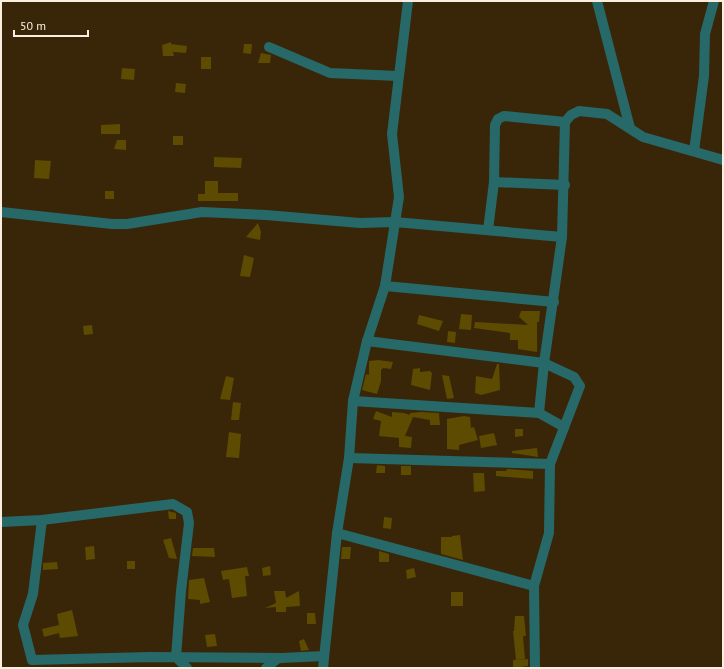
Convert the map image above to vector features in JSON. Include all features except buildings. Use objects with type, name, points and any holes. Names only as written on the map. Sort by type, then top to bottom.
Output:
[{"type":"street","points":[[323,668],[337,533],[349,458],[353,401],[367,341],[385,286],[399,196],[392,134],[408,1]]},
{"type":"street","points":[[597,1],[630,128]]},
{"type":"street","points":[[694,151],[704,76],[705,34],[714,1]]},
{"type":"street","points":[[269,48],[330,73],[398,76]]},
{"type":"street","points":[[539,413],[544,363],[554,302],[562,237],[565,185],[565,122],[571,115],[579,111],[607,114],[643,137],[723,160]]},
{"type":"street","points":[[488,230],[494,182],[495,125],[498,119],[504,116],[565,122]]},
{"type":"street","points":[[494,182],[565,185]]},
{"type":"street","points":[[1,212],[112,224],[126,224],[202,212],[266,215],[360,223],[395,222],[562,237]]},
{"type":"street","points":[[385,286],[554,302]]},
{"type":"street","points":[[367,341],[544,363],[574,377],[580,386],[550,464],[549,533],[534,586],[535,668]]},
{"type":"street","points":[[353,401],[539,413],[564,427]]},
{"type":"street","points":[[349,458],[550,464]]},
{"type":"street","points":[[1,522],[42,520],[173,504],[187,512],[189,523],[181,591],[176,657],[187,668]]},
{"type":"street","points":[[42,520],[33,594],[23,625],[32,660],[176,657],[282,658],[324,656]]},
{"type":"street","points":[[337,533],[534,586]]},
{"type":"street","points":[[266,668],[277,659],[282,658]]}]
